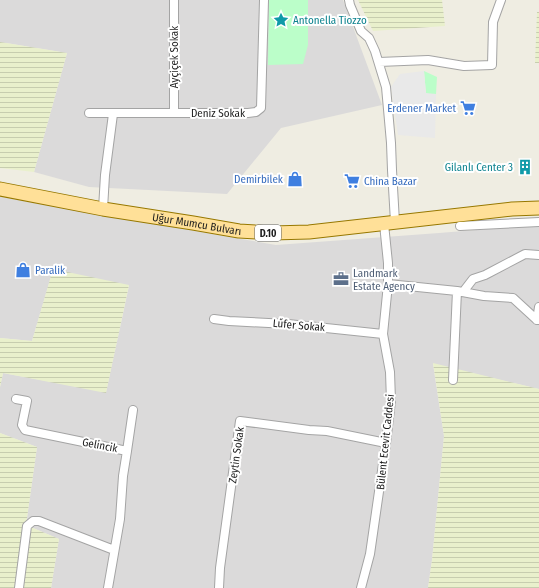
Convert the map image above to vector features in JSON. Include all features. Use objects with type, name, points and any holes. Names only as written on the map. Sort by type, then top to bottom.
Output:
[{"type":"main road","name":"Uğur Mumcu Bulvarı","points":[[0,189],[102,209],[239,231],[272,233],[309,232],[512,209],[539,208]]},
{"type":"street","name":"Ayçiçek Sokak","points":[[174,0],[174,113]]},
{"type":"street","name":"Deniz Sokak","points":[[89,113],[256,112],[261,108],[262,25],[264,0]]},
{"type":"street","points":[[379,62],[428,60],[464,66],[492,65],[493,22],[501,0]]},
{"type":"street","name":"Bülent Ecevit Caddesi","points":[[350,2],[361,31],[369,38],[375,51],[386,88],[392,170],[388,284],[383,334],[390,372],[391,401],[370,554],[360,588]]},
{"type":"street","points":[[102,209],[113,114]]},
{"type":"street","points":[[460,226],[539,222]]},
{"type":"street","points":[[453,380],[460,292],[473,279],[485,275],[525,254],[539,255]]},
{"type":"street","points":[[388,284],[484,296],[513,298],[538,320]]},
{"type":"street","points":[[538,320],[539,307]]},
{"type":"street","name":"Lűfer Sokak","points":[[214,319],[288,324],[383,334]]},
{"type":"street","name":"Gelincik","points":[[16,399],[27,401],[22,426],[25,430],[127,451],[120,519],[108,588]]},
{"type":"street","points":[[127,451],[133,410]]},
{"type":"street","name":"Zeytin Sokak","points":[[219,588],[222,554],[240,421],[327,431],[386,443]]},
{"type":"street","points":[[19,588],[27,526],[33,522],[39,521],[114,550]]},
{"type":"shaded area","points":[[0,0],[343,0],[382,105],[281,128],[227,194],[89,187],[34,172],[67,53],[0,42]]},
{"type":"shaded area","points":[[424,71],[426,93],[436,94],[435,138],[398,135],[391,87],[400,74]]},
{"type":"shaded area","points":[[0,197],[276,245],[539,225],[539,389],[433,364],[444,436],[428,588],[51,588],[59,539],[26,525],[37,447],[0,433],[0,387],[3,373],[106,392],[129,286],[53,270],[32,341],[0,338]]},
{"type":"green space","points":[[269,0],[308,0],[308,45],[303,64],[268,65]]},
{"type":"green space","points":[[358,0],[442,0],[445,26],[373,31]]},
{"type":"green space","points":[[537,12],[539,12],[539,63],[535,63]]},
{"type":"green space","points":[[0,42],[67,53],[34,172],[0,168]]},
{"type":"green space","points":[[424,71],[437,77],[436,94],[426,94]]},
{"type":"green space","points":[[53,269],[129,285],[106,393],[3,373],[0,387],[0,338],[32,341]]},
{"type":"green space","points":[[433,363],[539,389],[539,588],[428,588],[444,436]]},
{"type":"green space","points":[[0,433],[37,447],[26,525],[59,539],[51,588],[0,588]]},
{"type":"place","name":"Antonella Tiozzo","points":[[281,20]]},
{"type":"place","name":"Erdener Market","points":[[468,108]]},
{"type":"place","name":"Gilanlı Center 3","points":[[525,167]]},
{"type":"place","name":"Demirbilek","points":[[295,179]]},
{"type":"place","name":"China Bazar","points":[[352,181]]},
{"type":"place","name":"Paralik","points":[[23,270]]},
{"type":"place","name":"Landmark Estate Agency","points":[[341,279]]}]
